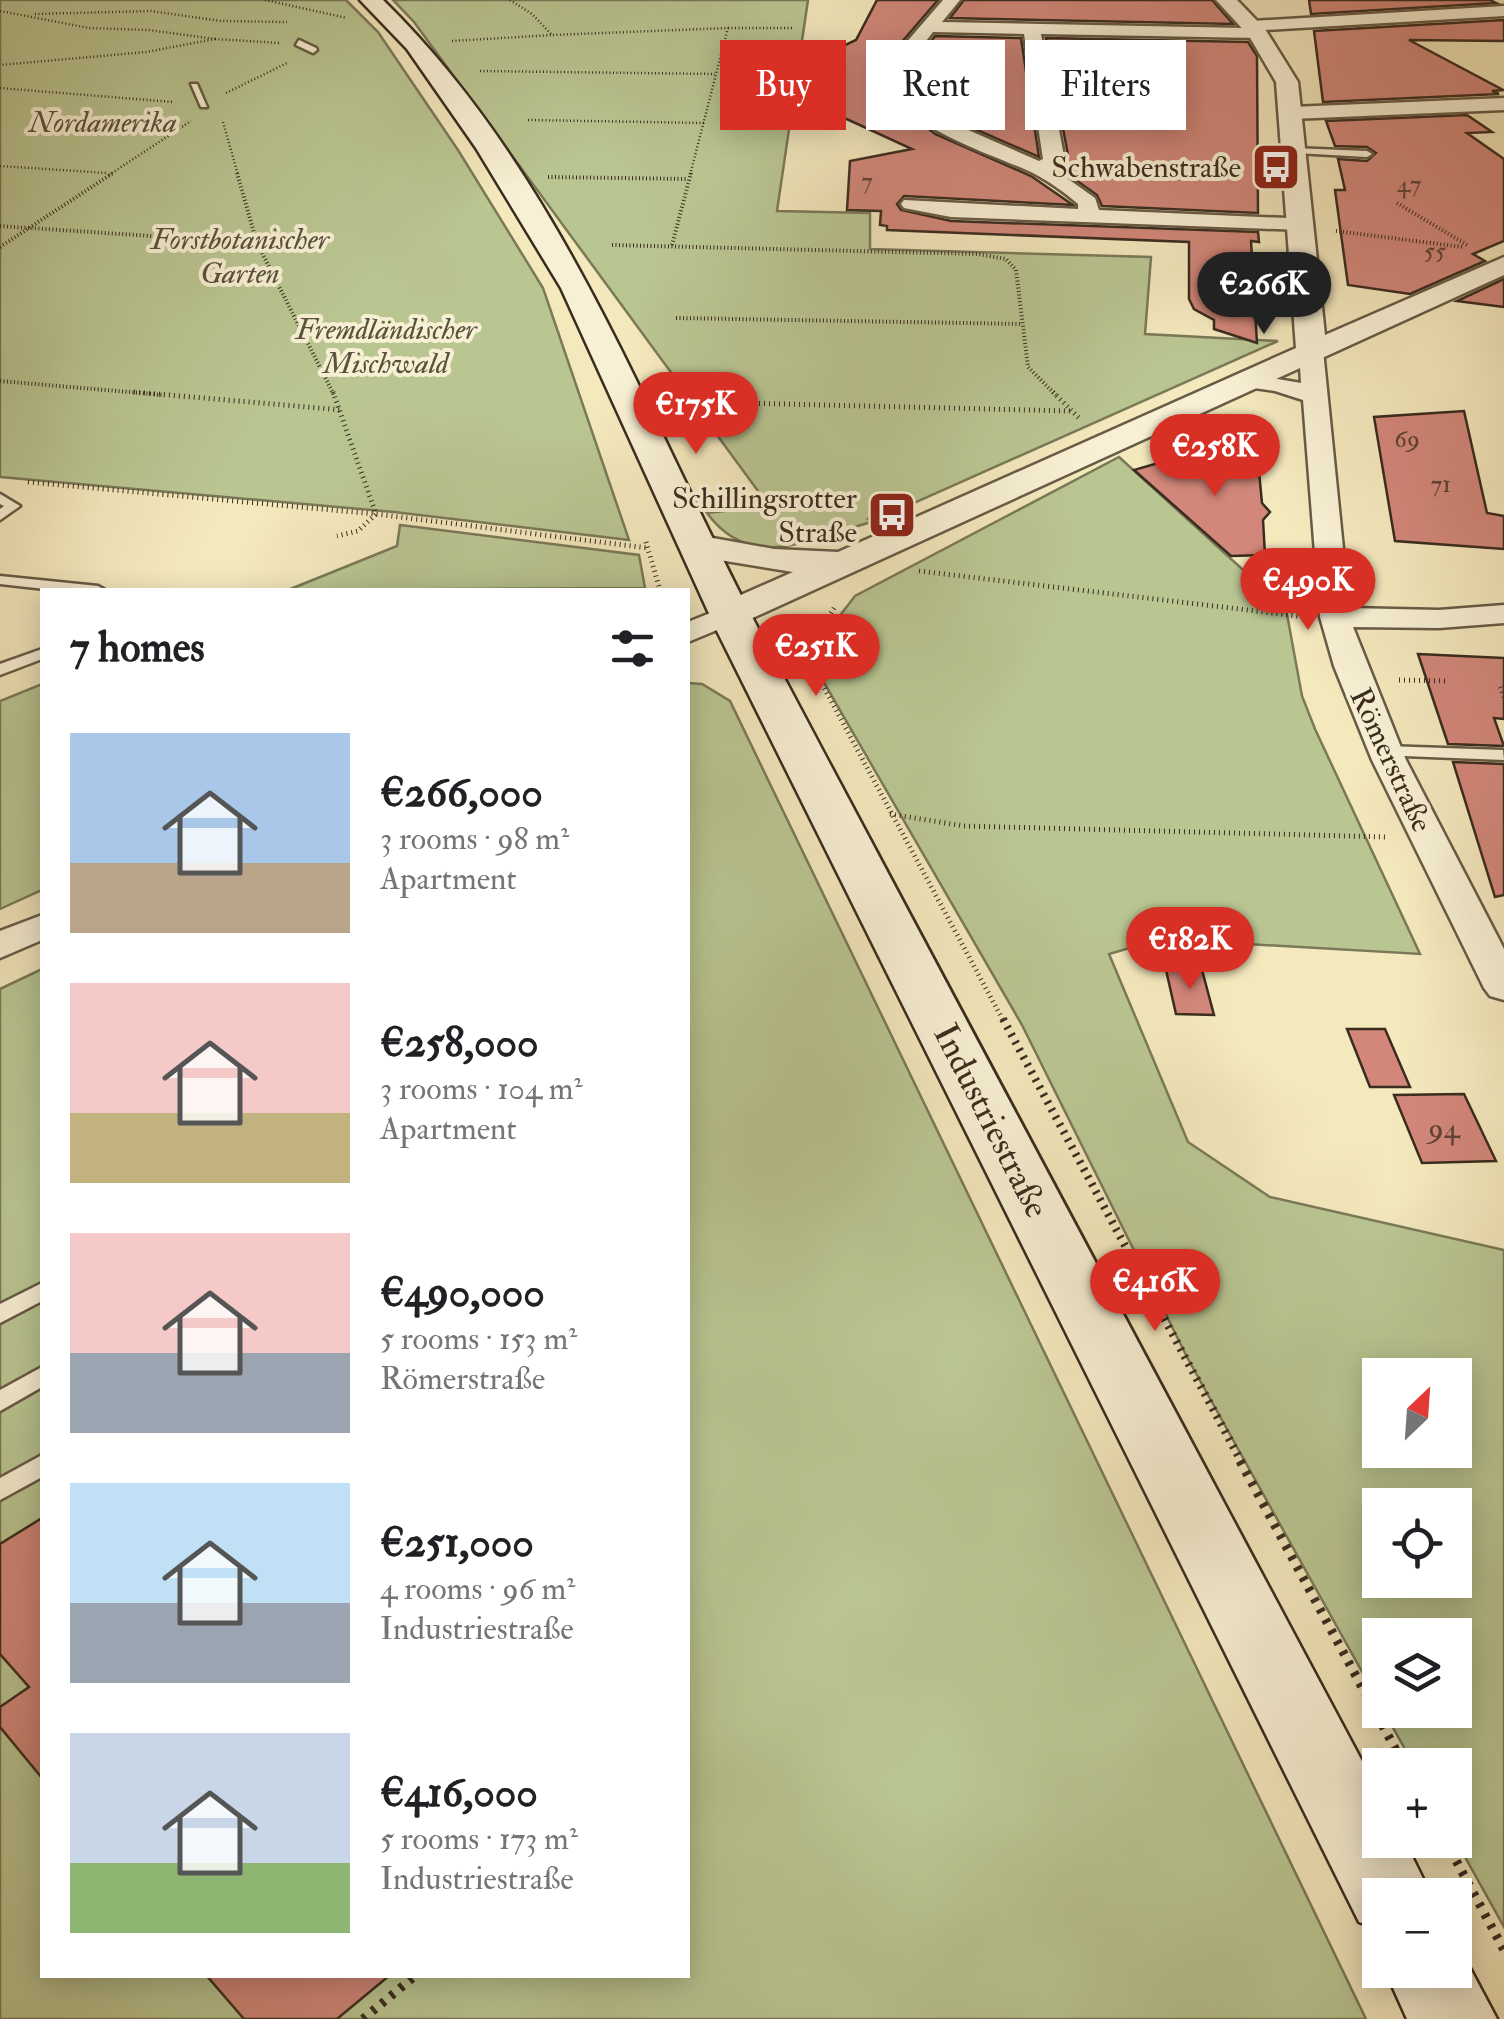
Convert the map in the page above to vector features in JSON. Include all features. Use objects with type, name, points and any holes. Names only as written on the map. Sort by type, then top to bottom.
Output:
[{"type":"main road","name":"Industriestraße","points":[[371,0],[415,44],[489,147],[577,288],[702,547],[709,623],[1380,1878]]},
{"type":"main road","points":[[1437,1988],[1453,2019]]},
{"type":"street","points":[[952,0],[894,70],[902,95],[938,122],[1037,168],[1078,192],[1088,202],[1089,215]]},
{"type":"street","name":"Römerstraße","points":[[1226,0],[1255,29],[1286,82],[1292,113],[1335,617],[1353,678],[1385,751],[1504,988]]},
{"type":"street","points":[[930,26],[1032,30],[1255,29],[1496,11],[1504,28]]},
{"type":"street","points":[[1032,30],[1054,156],[1052,164],[1037,168]]},
{"type":"street","points":[[1292,113],[1504,104]]},
{"type":"street","points":[[910,204],[952,211],[1300,224]]},
{"type":"street","points":[[709,623],[850,562],[1241,380],[1503,266]]},
{"type":"street","points":[[1306,282],[1335,294]]},
{"type":"street","points":[[1366,300],[1418,304]]},
{"type":"street","points":[[1241,380],[1278,384],[1315,396]]},
{"type":"street","points":[[702,547],[774,560],[850,562]]},
{"type":"street","points":[[1335,617],[1439,620],[1504,614]]},
{"type":"street","points":[[0,946],[40,927]]},
{"type":"lane","points":[[299,43],[313,50]]},
{"type":"lane","points":[[194,86],[204,105]]},
{"type":"lane","points":[[1296,150],[1366,154]]},
{"type":"lane","points":[[0,498],[13,506],[0,516]]},
{"type":"lane","points":[[0,580],[78,588]]},
{"type":"lane","points":[[0,670],[40,655]]},
{"type":"lane","points":[[1385,751],[1504,756]]},
{"type":"lane","points":[[0,1314],[40,1293]]},
{"type":"lane","points":[[0,1402],[40,1377]]},
{"type":"lane","points":[[0,1490],[40,1466]]},
{"type":"path","points":[[0,247],[199,115],[204,105],[360,23],[265,0]]},
{"type":"path","points":[[510,0],[532,14],[552,36]]},
{"type":"path","points":[[0,11],[151,11],[221,21],[301,22],[322,27],[320,35],[299,43],[215,40],[148,30],[60,24],[30,14]]},
{"type":"path","points":[[672,245],[728,28]]},
{"type":"path","points":[[440,41],[794,28]]},
{"type":"path","points":[[0,65],[146,52],[215,40]]},
{"type":"path","points":[[480,71],[716,74]]},
{"type":"path","points":[[0,88],[204,105],[222,116],[257,243],[342,410],[376,514]]},
{"type":"path","points":[[528,120],[704,123]]},
{"type":"path","points":[[0,166],[108,174]]},
{"type":"path","points":[[542,176],[688,179]]},
{"type":"path","points":[[1397,204],[1472,248]]},
{"type":"path","points":[[1300,224],[1447,245]]},
{"type":"path","points":[[0,226],[257,243]]},
{"type":"path","points":[[612,245],[978,254],[1006,259],[1016,270],[1028,367],[1106,442]]},
{"type":"path","points":[[676,318],[1022,324]]},
{"type":"path","points":[[0,381],[342,410]]},
{"type":"path","points":[[699,402],[1070,411]]},
{"type":"path","points":[[20,482],[376,514],[648,548],[659,588]]},
{"type":"path","points":[[337,536],[358,531],[376,514]]},
{"type":"path","points":[[914,570],[1279,616],[1335,617]]},
{"type":"path","points":[[810,647],[814,670],[889,814],[1395,1748]]},
{"type":"path","points":[[1500,687],[1504,697]]},
{"type":"path","points":[[889,814],[964,826],[1426,838]]},
{"type":"path","points":[[1454,1858],[1504,1950]]},
{"type":"path","points":[[362,2019],[412,1978]]},
{"type":"green space","name":"Fremdländischer Mischwald","points":[[0,0],[346,0],[378,32],[458,150],[543,288],[629,540],[394,512],[0,477]]},
{"type":"green space","points":[[393,0],[808,0],[802,40],[720,40],[720,130],[789,130],[777,211],[870,213],[870,249],[1151,257],[1145,334],[1278,341],[887,515],[880,513],[868,519],[872,522],[802,543],[761,547],[742,542],[724,531],[707,513],[769,506],[414,22]]},
{"type":"green space","points":[[1119,457],[1286,609],[1302,696],[1420,954],[1160,939],[1109,954],[1188,1142],[1270,1197],[1504,1250],[1504,1927],[1466,1858],[1472,1858],[1472,1748],[1404,1748],[1393,1728],[1472,1728],[1472,1618],[1362,1618],[1362,1672],[1188,1359],[1022,1025],[815,667],[821,640],[855,596]]},
{"type":"green space","points":[[400,525],[639,555],[645,588],[293,588],[397,546]]},
{"type":"green space","points":[[690,683],[702,684],[730,701],[1366,2019],[0,2019],[0,989],[40,970],[40,1978],[690,1978]]},
{"type":"green space","points":[[40,685],[40,891],[0,909],[0,701]]},
{"type":"building","points":[[877,0],[938,0],[904,40],[866,40],[866,128],[846,119],[846,45],[856,40]]},
{"type":"building","points":[[964,0],[1212,0],[1233,24],[950,18]]},
{"type":"building","points":[[1309,0],[1490,0],[1496,3],[1311,14]]},
{"type":"building","points":[[1504,20],[1504,41],[1409,40],[1503,90],[1492,91],[1499,94],[1323,102],[1314,31]]},
{"type":"building","points":[[935,36],[1021,38],[1025,130],[1035,130],[1039,157],[977,130],[1005,130],[1005,40],[932,40]]},
{"type":"building","points":[[1046,38],[1147,40],[1046,40]]},
{"type":"building","points":[[1186,41],[1248,42],[1257,56],[1258,213],[1102,206],[1097,195],[1059,168],[1068,155],[1063,130],[1186,130]]},
{"type":"building","points":[[1467,115],[1492,132],[1467,133],[1504,159],[1504,241],[1473,254],[1485,261],[1410,294],[1348,285],[1335,190],[1345,190],[1338,159],[1367,161],[1376,153],[1367,147],[1335,146],[1326,121]]},
{"type":"building","points":[[871,130],[930,130],[1031,176],[1073,205],[904,196],[897,204],[901,210],[951,221],[1258,232],[1259,242],[1251,241],[1257,343],[1214,329],[1214,320],[1194,309],[1189,299],[1189,242],[887,230],[887,226],[880,225],[881,211],[847,210],[850,161],[912,149]]},
{"type":"building","points":[[1504,279],[1504,307],[1457,301]]},
{"type":"building","points":[[1464,411],[1487,513],[1504,516],[1504,549],[1395,541],[1374,417]]},
{"type":"building","points":[[1199,451],[1259,472],[1262,503],[1270,512],[1263,520],[1265,555],[1231,556],[1134,470]]},
{"type":"building","points":[[1418,654],[1504,658],[1504,719],[1494,718],[1504,746],[1448,744]]},
{"type":"building","points":[[1453,762],[1504,764],[1504,895],[1495,897]]},
{"type":"building","points":[[1166,970],[1202,970],[1214,1015],[1176,1014]]},
{"type":"building","points":[[1347,1029],[1385,1029],[1410,1087],[1370,1087]]},
{"type":"building","points":[[1464,1094],[1496,1161],[1422,1163],[1394,1095]]},
{"type":"building","points":[[40,1519],[40,1776],[0,1727],[0,1707],[29,1687],[0,1654],[0,1544]]},
{"type":"building","points":[[209,1978],[386,1978],[337,2019],[244,2019]]},
{"type":"place","name":"Schwabenstraße","points":[[1276,167]]},
{"type":"place","name":"Schillingsrotter Straße","points":[[892,515]]},
{"type":"park label","name":"Nordamerika","points":[[103,122]]},
{"type":"park label","name":"Forstbotanischer Garten","points":[[240,256]]}]
